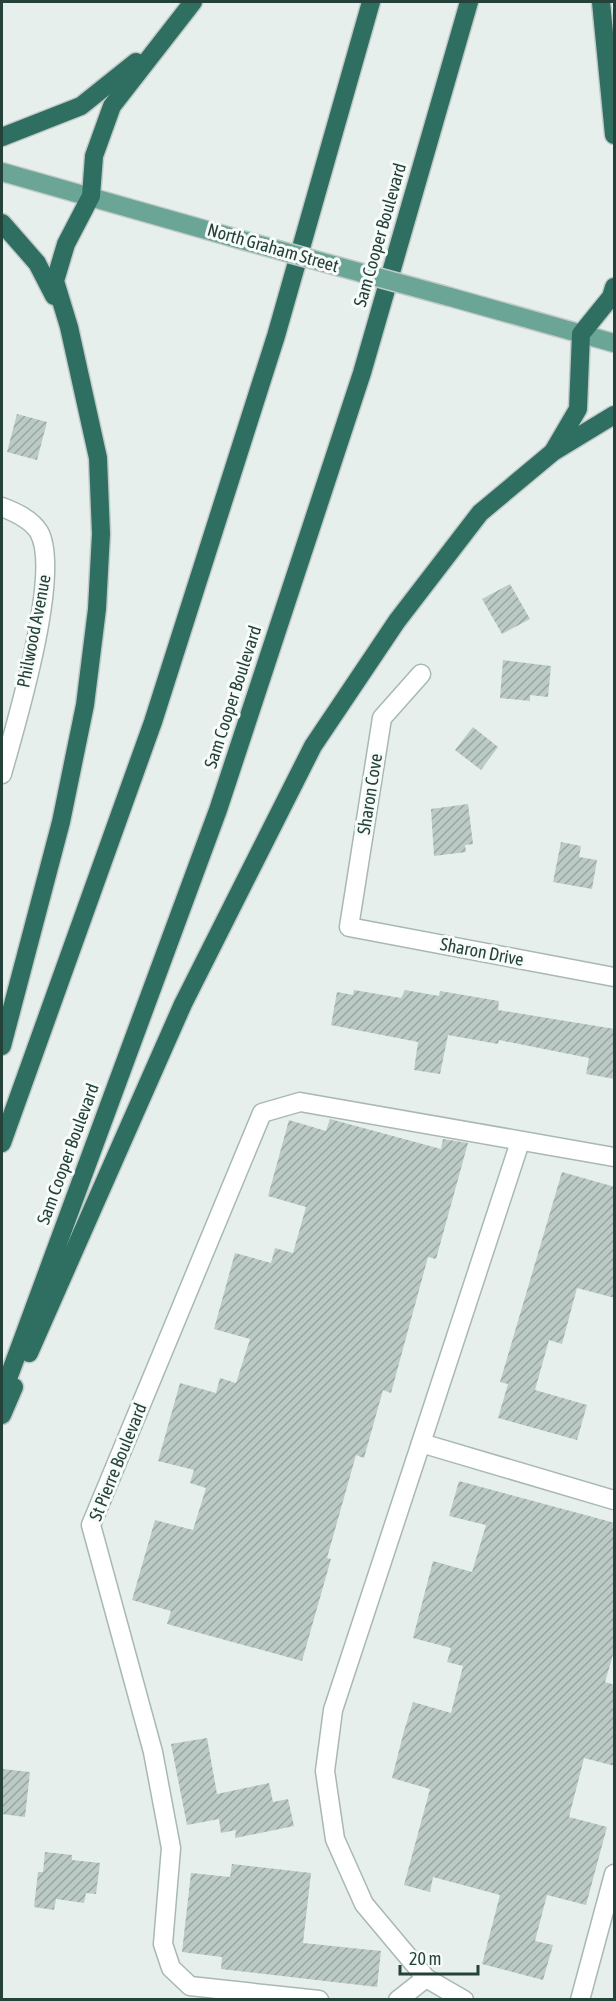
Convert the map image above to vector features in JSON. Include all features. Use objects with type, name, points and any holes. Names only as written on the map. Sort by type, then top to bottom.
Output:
[{"type":"highway","points":[[2,1046],[62,822],[85,705],[97,609],[101,534],[98,458],[69,327],[55,281],[60,260],[91,196],[94,156],[112,106],[154,48],[193,2]]},
{"type":"highway","points":[[2,1143],[153,722],[276,336],[371,2]]},
{"type":"highway","name":"Sam Cooper Boulevard","points":[[2,1395],[218,810],[362,373],[469,2]]},
{"type":"highway","points":[[601,2],[615,135]]},
{"type":"highway","points":[[2,137],[81,106],[154,48]]},
{"type":"highway","points":[[2,223],[37,263],[69,327]]},
{"type":"highway","points":[[553,452],[578,409],[581,334],[611,297],[615,288]]},
{"type":"highway","points":[[2,1415],[183,1004],[313,746],[397,621],[480,513],[553,452],[615,415]]},
{"type":"main road","name":"North Graham Street","points":[[2,172],[615,343]]},
{"type":"street","name":"Philwood Avenue","points":[[2,507],[16,512],[38,532],[44,546],[46,565],[39,622],[2,774]]},
{"type":"street","name":"Sharon Cove","points":[[349,927],[382,718],[420,674]]},
{"type":"street","name":"Sharon Drive","points":[[349,927],[615,977]]},
{"type":"street","name":"St Pierre Boulevard","points":[[319,2000],[190,1986],[171,1968],[163,1944],[171,1848],[153,1752],[91,1525],[261,1113],[300,1102],[615,1158]]},
{"type":"street","points":[[464,2000],[426,1978],[364,1904],[335,1839],[325,1771],[333,1710],[520,1142]]},
{"type":"street","points":[[421,1443],[615,1500]]},
{"type":"street","points":[[580,2000],[615,1874]]},
{"type":"street","points":[[398,2000],[426,1978]]},
{"type":"building","points":[[17,414],[47,422],[37,460],[7,452]]},
{"type":"building","points":[[510,584],[530,619],[502,634],[482,599]]},
{"type":"building","points":[[503,660],[551,666],[548,697],[530,695],[530,701],[500,698]]},
{"type":"building","points":[[473,727],[498,747],[481,770],[455,750]]},
{"type":"building","points":[[468,804],[473,844],[465,845],[466,852],[434,856],[431,809]]},
{"type":"building","points":[[561,842],[581,846],[579,857],[597,860],[592,889],[553,882]]},
{"type":"building","points":[[354,990],[401,998],[405,990],[439,996],[440,991],[499,1001],[498,1010],[615,1029],[615,1079],[586,1074],[589,1058],[499,1040],[498,1044],[448,1035],[440,1074],[414,1070],[418,1042],[331,1025],[337,992],[353,995]]},
{"type":"building","points":[[330,1119],[441,1149],[443,1139],[468,1143],[436,1259],[428,1257],[391,1393],[383,1390],[364,1458],[356,1455],[327,1558],[331,1559],[302,1661],[167,1624],[171,1611],[132,1600],[155,1520],[193,1530],[206,1488],[190,1483],[194,1470],[158,1461],[180,1383],[216,1393],[220,1378],[236,1383],[250,1339],[214,1329],[235,1253],[271,1263],[275,1248],[293,1253],[306,1207],[268,1196],[289,1120],[326,1131]]},
{"type":"building","points":[[562,1172],[615,1187],[615,1298],[577,1288],[562,1344],[549,1340],[535,1390],[587,1405],[577,1440],[498,1418],[508,1384],[500,1382]]},
{"type":"building","points":[[459,1481],[615,1523],[615,1648],[605,1682],[615,1685],[615,1766],[584,1758],[569,1817],[607,1827],[586,1905],[547,1895],[535,1941],[553,1945],[543,1980],[482,1964],[500,1895],[433,1877],[430,1892],[404,1885],[430,1789],[392,1778],[404,1731],[413,1702],[451,1713],[463,1666],[447,1662],[451,1648],[413,1638],[433,1561],[472,1572],[486,1525],[449,1516]]},
{"type":"building","points":[[207,1738],[217,1794],[269,1783],[273,1802],[288,1799],[294,1826],[235,1838],[236,1830],[221,1833],[219,1819],[187,1825],[171,1744]]},
{"type":"building","points":[[3,1769],[30,1772],[25,1817],[2,1814]]},
{"type":"building","points":[[45,1852],[72,1855],[72,1860],[100,1863],[96,1894],[86,1893],[84,1903],[56,1899],[54,1910],[34,1907],[38,1872],[43,1872]]},
{"type":"building","points":[[232,1864],[311,1873],[303,1943],[381,1951],[377,1987],[221,1969],[222,1957],[182,1952],[191,1873],[230,1877]]}]
